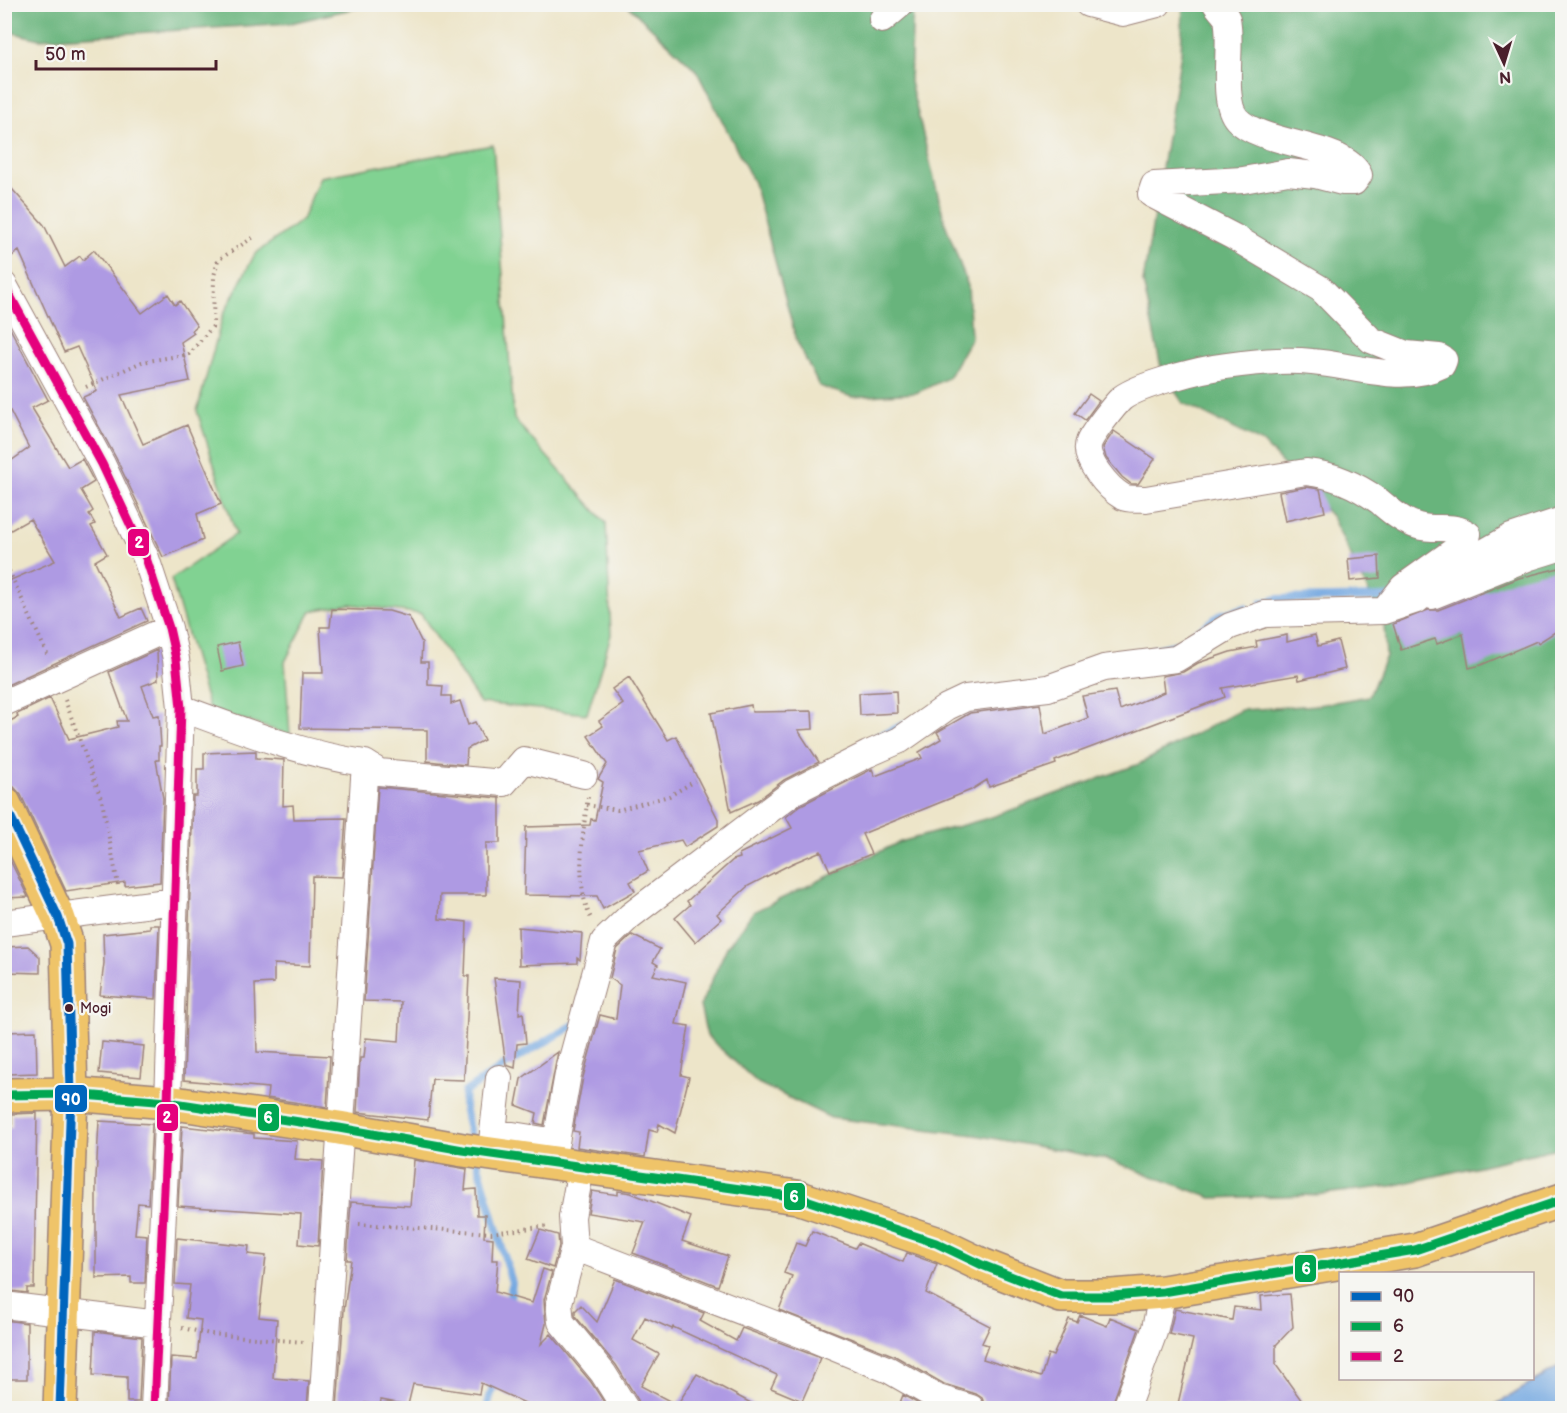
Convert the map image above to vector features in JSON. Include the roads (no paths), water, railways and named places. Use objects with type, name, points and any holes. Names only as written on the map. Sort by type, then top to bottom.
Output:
[{"type":"main road","points":[[4,802],[58,917],[67,944],[71,1094],[60,1408]]},
{"type":"main road","points":[[4,1095],[71,1094],[168,1102],[482,1147],[581,1168],[797,1197],[936,1243],[982,1265],[1060,1296],[1112,1296],[1163,1292],[1415,1250],[1563,1200]]},
{"type":"street","points":[[1088,4],[1123,13],[1158,4]]},
{"type":"street","points":[[1216,4],[1227,18],[1230,100],[1236,118],[1253,130],[1329,154],[1355,167],[1359,175],[1354,182],[1342,182],[1316,175],[1288,172],[1243,180],[1154,185],[1151,188],[1151,194],[1234,237],[1321,289],[1371,340],[1406,354],[1439,357],[1444,360],[1442,365],[1430,371],[1411,373],[1362,370],[1313,362],[1235,365],[1196,371],[1122,399],[1088,442],[1089,455],[1108,485],[1125,498],[1146,499],[1306,472],[1329,474],[1351,482],[1399,517],[1418,526],[1462,530],[1468,534],[1466,542],[1403,587],[1384,611]]},
{"type":"street","points":[[4,285],[102,464],[146,558],[169,628],[176,659],[181,708],[168,1102],[154,1408]]},
{"type":"street","points":[[1417,600],[1451,571],[1511,537],[1563,520]]},
{"type":"street","points":[[499,1078],[482,1147],[556,1142],[568,1074],[604,941],[630,916],[793,792],[867,754],[900,740],[947,707],[966,698],[1048,688],[1104,668],[1176,659],[1230,626],[1265,614],[1384,611],[1437,595],[1530,557],[1563,547]]},
{"type":"street","points":[[4,703],[169,628]]},
{"type":"street","points":[[181,708],[247,733],[327,757],[365,763],[379,772],[504,783],[524,760],[584,775]]},
{"type":"street","points":[[322,1408],[365,763]]},
{"type":"street","points":[[4,923],[122,906],[175,901]]},
{"type":"street","points":[[581,1168],[572,1217],[573,1241],[559,1303],[561,1322],[603,1373],[625,1408]]},
{"type":"street","points":[[573,1241],[889,1370],[938,1398],[971,1408]]},
{"type":"street","points":[[1126,1408],[1154,1332],[1163,1292]]},
{"type":"street","points":[[4,1305],[158,1324]]},
{"type":"water","points":[[1562,1365],[1562,1408],[1490,1408]]},
{"type":"waterway","points":[[1262,603],[1278,599],[1388,597]]},
{"type":"waterway","points":[[1153,650],[1179,644],[1222,614],[1245,608]]},
{"type":"waterway","points":[[877,737],[904,725]]},
{"type":"waterway","points":[[472,1143],[464,1107],[465,1092],[507,1064],[574,1025]]},
{"type":"waterway","points":[[477,1161],[512,1283],[509,1305]]},
{"type":"waterway","points":[[487,1408],[495,1379]]},
{"type":"place","name":"Mogi","points":[[69,1008]]}]
